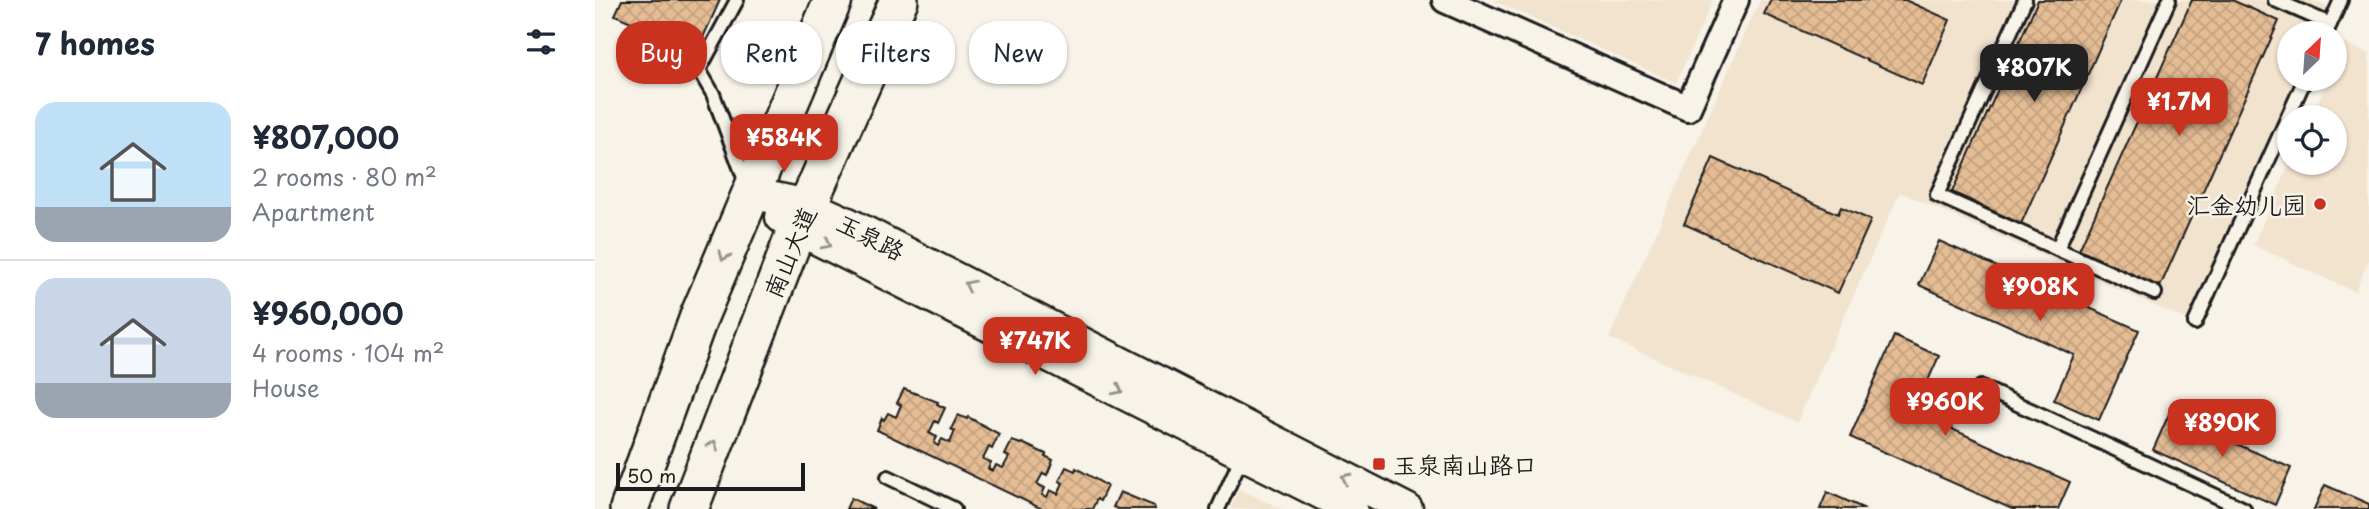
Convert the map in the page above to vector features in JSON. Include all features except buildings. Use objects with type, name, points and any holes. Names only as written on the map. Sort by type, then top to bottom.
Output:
[{"type":"main road","points":[[629,509],[700,314],[833,0]]},
{"type":"main road","name":"南山大道","points":[[689,509],[803,217],[899,0]]},
{"type":"street","points":[[1445,0],[1688,108],[1736,0]]},
{"type":"street","name":"玉泉路","points":[[750,193],[803,217],[1248,442],[1407,509]]},
{"type":"street","name":"玉泉路","points":[[1248,442],[1352,509]]},
{"type":"lane","points":[[737,0],[699,70],[713,94],[750,193]]},
{"type":"lane","points":[[2025,0],[1937,195],[2155,293]]},
{"type":"lane","points":[[2057,249],[2169,0]]},
{"type":"lane","points":[[2275,0],[2313,21]]},
{"type":"lane","points":[[2332,21],[2341,0]]},
{"type":"lane","points":[[2195,323],[2300,91]]},
{"type":"lane","points":[[1981,387],[2244,509]]},
{"type":"lane","points":[[1218,509],[1248,442]]},
{"type":"lane","points":[[888,477],[954,509]]},
{"type":"shaded area","points":[[1492,0],[1713,0],[1676,83]]},
{"type":"shaded area","points":[[1760,0],[2311,0],[2327,7],[2321,21],[2277,21],[2277,91],[2290,91],[2283,105],[2277,105],[2277,119],[2187,320],[1900,192],[1797,422],[1609,338]]},
{"type":"shaded area","name":"汇金幼儿园","points":[[2347,44],[2369,54],[2369,260],[2355,292],[2253,245],[2285,175],[2347,175],[2347,105],[2317,105],[2323,91],[2347,91]]},
{"type":"shaded area","points":[[1239,489],[1282,509],[1230,509]]},
{"type":"place","name":"汇金幼儿园","points":[[2320,204]]},
{"type":"place","name":"玉泉南山路口","points":[[1379,464]]}]
